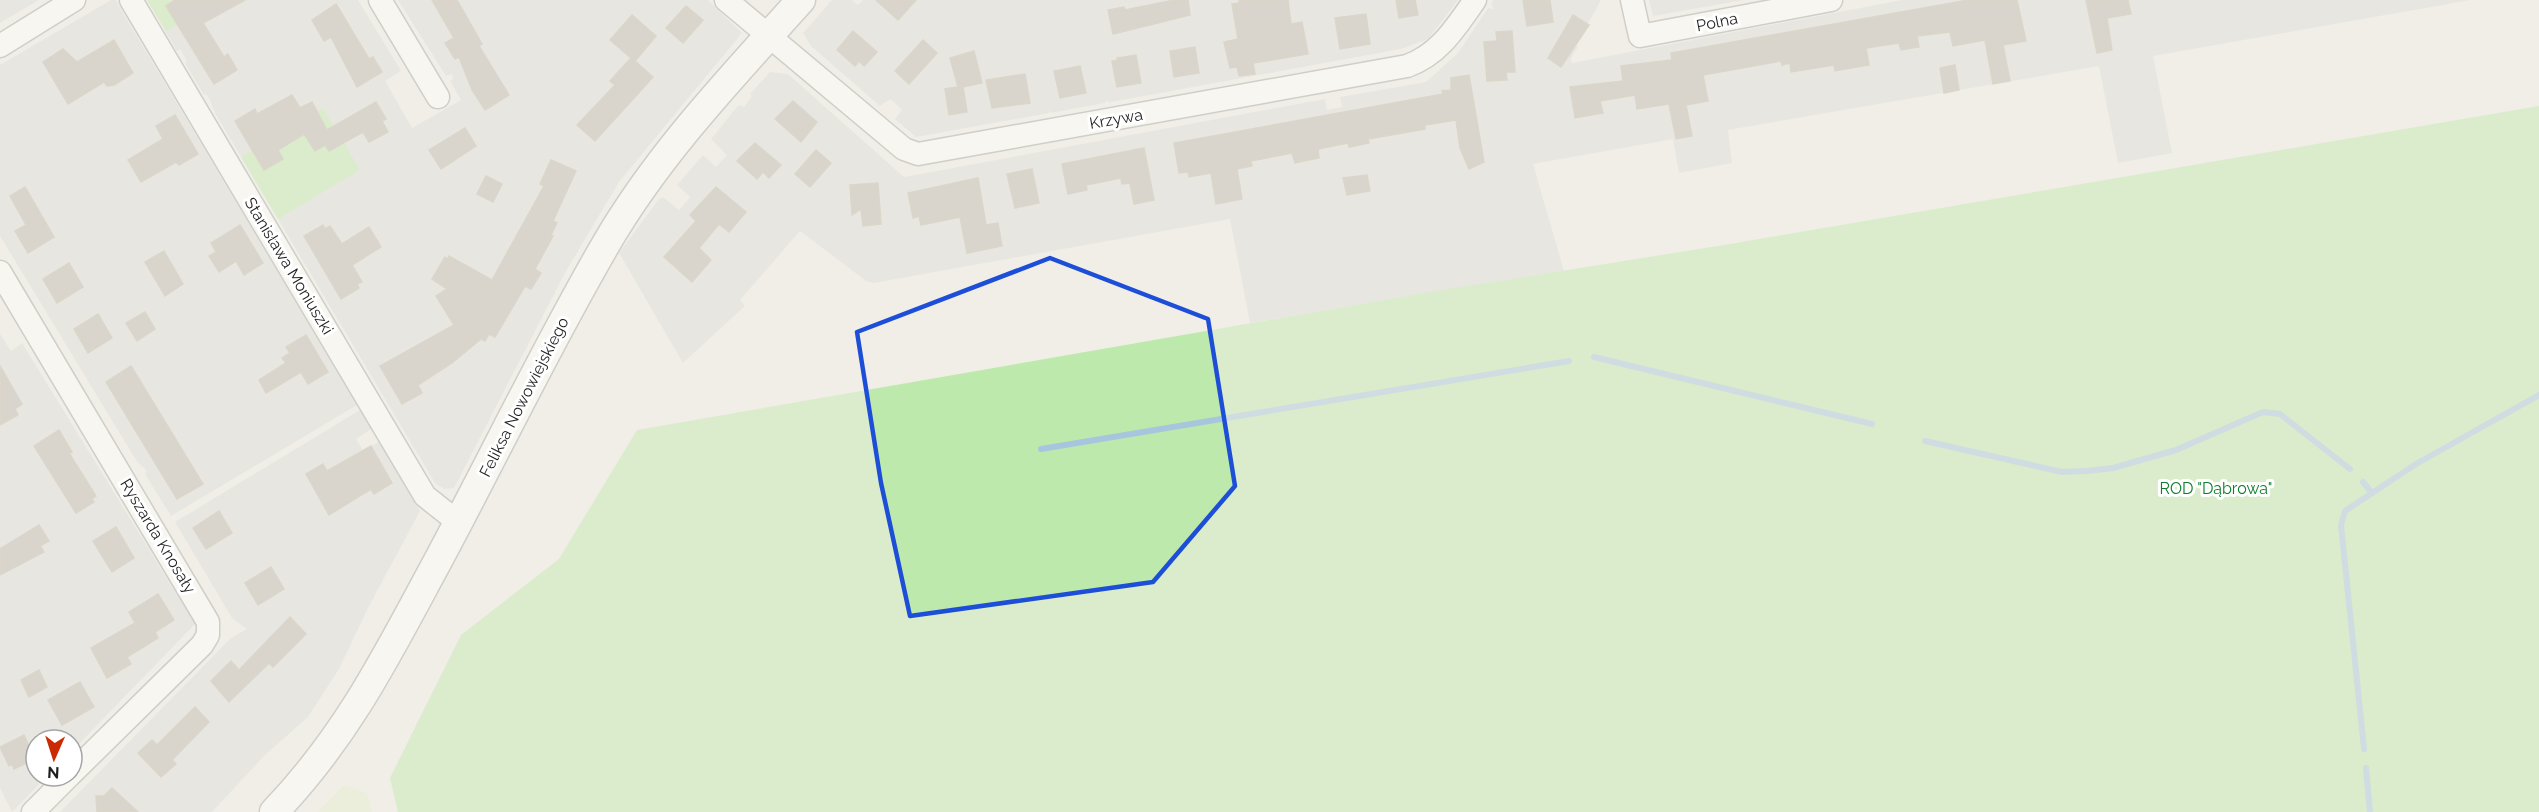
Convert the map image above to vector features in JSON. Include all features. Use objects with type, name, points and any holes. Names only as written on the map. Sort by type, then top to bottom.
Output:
[{"type":"street","points":[[0,46],[74,0]]},
{"type":"street","name":"Stanisława Moniuszki","points":[[131,0],[425,496],[459,523]]},
{"type":"street","points":[[380,0],[438,97]]},
{"type":"street","name":"Krzywa","points":[[726,0],[904,149],[922,154],[1407,66],[1422,60],[1439,48],[1474,0]]},
{"type":"street","name":"Feliksa Nowowiejskiego","points":[[274,812],[310,775],[365,695],[459,523],[576,296],[638,192],[673,147],[801,0]]},
{"type":"street","name":"Polna","points":[[1632,0],[1640,36],[1831,0]]},
{"type":"street","name":"Ryszarda Knosały","points":[[0,272],[208,622],[208,634],[202,645],[84,760]]},
{"type":"street","name":"Ryszarda Knosały","points":[[33,812],[56,788]]},
{"type":"highlighted area","points":[[1050,258],[1208,319],[1235,486],[1153,582],[910,616],[881,483],[857,332]]},
{"type":"shaded area","points":[[0,0],[39,0],[0,23]]},
{"type":"shaded area","points":[[111,0],[116,0],[357,405],[171,516],[145,474],[147,472],[144,467],[136,460],[0,236],[0,65]]},
{"type":"shaded area","points":[[147,0],[358,0],[401,71],[385,81],[412,128],[461,100],[450,81],[453,79],[452,74],[446,76],[398,0],[708,0],[742,33],[619,182],[566,271],[454,488],[444,489],[435,483],[215,113],[210,100],[206,94],[204,95],[185,63],[187,61],[180,49],[177,51]]},
{"type":"shaded area","points":[[832,0],[852,0],[858,5],[863,0],[1458,0],[1428,39],[1401,49],[1117,101],[1108,102],[1107,100],[1105,103],[1051,113],[1049,110],[1049,113],[916,137],[895,119],[902,110],[894,102],[890,99],[880,106],[811,46],[803,33]]},
{"type":"shaded area","points":[[1494,0],[1601,0],[1576,45],[1578,47],[1571,58],[1572,63],[1902,0],[2471,0],[2153,56],[2172,153],[2118,163],[2099,66],[1728,130],[1732,163],[1679,173],[1673,139],[1533,164],[1564,271],[1250,323],[1230,219],[874,283],[866,281],[800,231],[740,300],[745,306],[683,363],[619,253],[659,199],[663,197],[679,210],[681,208],[690,197],[677,185],[703,155],[716,167],[727,155],[711,139],[737,107],[740,105],[744,107],[752,96],[750,94],[770,72],[788,74],[904,177],[1325,99],[1327,110],[1342,107],[1340,97],[1426,82],[1458,53],[1488,8],[1494,9],[1491,3]]},
{"type":"shaded area","points":[[1649,0],[1744,0],[1653,16]]},
{"type":"shaded area","points":[[0,334],[11,351],[22,343],[195,624],[84,739],[84,728],[24,728],[24,788],[35,788],[12,812],[0,788]]},
{"type":"shaded area","points":[[360,410],[371,429],[356,439],[363,450],[379,442],[420,511],[368,608],[339,669],[308,717],[265,755],[212,812],[60,812],[231,638],[247,629],[232,618],[175,522]]},
{"type":"green space","points":[[147,0],[175,0],[166,6],[177,25],[166,31]]},
{"type":"green space","name":"ROD \"Dąbrowa\"","points":[[2539,106],[2539,812],[398,812],[390,778],[461,635],[559,559],[637,430],[1436,291],[1724,245]]},
{"type":"green space","points":[[323,108],[360,170],[278,219],[241,157],[252,151],[264,170],[306,118]]},
{"type":"green space","points":[[344,785],[367,793],[372,812],[317,812]]},
{"type":"building","points":[[175,0],[245,0],[203,23],[224,57],[228,54],[237,70],[214,84],[166,6]]},
{"type":"building","points":[[432,0],[457,0],[482,44],[479,46],[509,95],[485,110],[472,90],[459,57],[455,59],[445,43],[454,38]]},
{"type":"building","points":[[876,0],[916,0],[898,20]]},
{"type":"building","points":[[1174,0],[1188,0],[1190,15],[1113,34],[1108,10],[1124,7],[1125,10]]},
{"type":"building","points":[[1239,0],[1288,0],[1291,24],[1302,22],[1308,54],[1253,63],[1255,74],[1239,76],[1237,67],[1230,68],[1224,42],[1238,39],[1232,4],[1239,3]]},
{"type":"building","points":[[1396,0],[1415,0],[1418,15],[1399,18]]},
{"type":"building","points":[[1523,0],[1550,0],[1553,22],[1527,26]]},
{"type":"building","points":[[1968,0],[2017,0],[2026,41],[2003,45],[2010,81],[1993,84],[1985,40],[1953,46],[1950,32],[1917,36],[1919,47],[1901,50],[1899,43],[1866,48],[1869,65],[1835,71],[1834,65],[1791,72],[1790,63],[1782,65],[1781,61],[1703,75],[1708,101],[1686,105],[1692,136],[1676,139],[1669,104],[1637,109],[1635,95],[1600,101],[1603,113],[1575,118],[1570,87],[1623,81],[1621,66],[1672,60],[1671,53]]},
{"type":"building","points":[[2086,0],[2128,0],[2131,14],[2107,18],[2112,50],[2097,53]]},
{"type":"building","points":[[336,4],[369,59],[373,57],[382,72],[357,87],[331,37],[324,41],[312,20]]},
{"type":"building","points":[[686,6],[703,20],[683,43],[666,28]]},
{"type":"building","points":[[1366,14],[1370,44],[1340,49],[1335,18]]},
{"type":"building","points":[[632,15],[656,36],[635,61],[653,77],[595,141],[577,125],[615,85],[610,81],[631,58],[610,40]]},
{"type":"building","points":[[1573,15],[1589,25],[1561,67],[1548,58]]},
{"type":"building","points":[[853,31],[877,52],[864,66],[859,61],[855,66],[837,50]]},
{"type":"building","points":[[1512,31],[1515,72],[1506,72],[1507,80],[1487,81],[1484,42],[1497,41],[1496,32]]},
{"type":"building","points":[[114,40],[133,73],[114,85],[107,86],[104,82],[68,104],[43,62],[63,49],[77,62]]},
{"type":"building","points":[[923,40],[937,53],[909,84],[895,71]]},
{"type":"building","points":[[1195,47],[1199,73],[1174,77],[1170,51]]},
{"type":"building","points":[[974,51],[982,83],[963,87],[967,112],[949,115],[945,89],[958,87],[950,58]]},
{"type":"building","points":[[1136,55],[1141,83],[1117,87],[1112,61]]},
{"type":"building","points":[[1955,65],[1959,90],[1944,93],[1940,68]]},
{"type":"building","points":[[1080,66],[1086,93],[1060,98],[1054,71]]},
{"type":"building","points":[[1025,74],[1030,103],[992,108],[986,80]]},
{"type":"building","points":[[1469,75],[1484,162],[1469,169],[1460,148],[1456,120],[1425,125],[1425,129],[1368,139],[1369,143],[1349,147],[1348,143],[1318,149],[1319,158],[1295,163],[1292,153],[1251,161],[1252,166],[1237,169],[1242,199],[1216,204],[1211,173],[1189,177],[1188,172],[1179,173],[1174,143],[1443,94],[1442,91],[1451,90],[1451,78]]},
{"type":"building","points":[[292,95],[300,108],[312,102],[327,130],[376,102],[386,119],[382,121],[388,132],[369,142],[363,132],[329,151],[325,145],[315,151],[304,134],[278,150],[283,159],[264,170],[235,121],[255,109],[257,114]]},
{"type":"building","points":[[793,101],[817,122],[801,142],[775,119]]},
{"type":"building","points":[[175,115],[198,154],[179,165],[176,162],[141,182],[128,160],[163,139],[156,126]]},
{"type":"building","points":[[465,128],[476,146],[441,169],[429,150]]},
{"type":"building","points":[[755,143],[781,165],[769,178],[763,172],[757,179],[737,161]]},
{"type":"building","points":[[1144,148],[1154,200],[1134,204],[1130,183],[1122,184],[1121,178],[1086,185],[1087,190],[1068,194],[1062,164]]},
{"type":"building","points":[[816,150],[831,163],[810,187],[795,174]]},
{"type":"building","points":[[551,160],[576,171],[553,221],[557,223],[551,235],[553,236],[535,269],[541,273],[531,289],[525,286],[495,337],[489,334],[485,341],[481,339],[452,363],[418,385],[422,393],[402,404],[380,366],[454,325],[436,296],[447,289],[432,279],[445,257],[448,259],[449,256],[492,280],[544,186],[540,184]]},
{"type":"building","points":[[1032,169],[1039,203],[1015,208],[1007,174]]},
{"type":"building","points":[[1367,175],[1370,191],[1347,195],[1343,178]]},
{"type":"building","points":[[486,176],[502,184],[493,202],[477,194]]},
{"type":"building","points":[[978,178],[986,225],[998,223],[1002,246],[967,253],[960,217],[921,225],[919,216],[913,218],[908,193]]},
{"type":"building","points":[[878,183],[881,224],[863,226],[861,209],[852,215],[850,185]]},
{"type":"building","points":[[25,187],[54,237],[28,253],[15,231],[26,225],[10,196]]},
{"type":"building","points":[[716,187],[746,212],[729,232],[719,224],[699,248],[711,260],[692,282],[664,257],[696,221],[690,215]]},
{"type":"building","points":[[240,225],[263,263],[244,275],[236,261],[219,272],[209,256],[216,252],[211,243]]},
{"type":"building","points":[[323,225],[325,229],[330,226],[342,244],[369,227],[381,247],[352,265],[362,282],[357,284],[359,288],[341,299],[304,236]]},
{"type":"building","points":[[164,251],[183,284],[165,296],[145,262]]},
{"type":"building","points":[[69,263],[83,287],[57,303],[43,279]]},
{"type":"building","points":[[145,312],[155,329],[137,341],[126,323]]},
{"type":"building","points":[[98,314],[112,338],[88,353],[74,329]]},
{"type":"building","points":[[306,335],[328,372],[308,384],[301,372],[266,393],[259,380],[286,363],[282,358],[290,353],[286,347]]},
{"type":"building","points":[[0,366],[22,404],[15,409],[18,415],[0,425]]},
{"type":"building","points":[[131,366],[203,484],[177,499],[106,382]]},
{"type":"building","points":[[59,430],[72,452],[69,453],[96,496],[92,499],[94,502],[76,513],[34,446]]},
{"type":"building","points":[[371,446],[392,483],[374,494],[371,489],[329,515],[306,474],[323,464],[327,471]]},
{"type":"building","points":[[219,511],[232,533],[206,549],[193,528]]},
{"type":"building","points":[[39,525],[49,541],[40,546],[44,552],[0,575],[0,549]]},
{"type":"building","points":[[116,527],[134,558],[112,572],[93,541]]},
{"type":"building","points":[[271,567],[284,589],[258,605],[245,583]]},
{"type":"building","points":[[158,594],[174,620],[155,632],[158,638],[127,657],[131,664],[107,678],[91,648],[135,623],[129,612]]},
{"type":"building","points":[[290,617],[306,634],[273,667],[269,663],[229,702],[211,681],[231,661],[239,670]]},
{"type":"building","points":[[39,670],[47,687],[29,697],[21,680]]},
{"type":"building","points":[[80,682],[94,707],[62,725],[48,700]]},
{"type":"building","points":[[195,707],[209,722],[172,760],[176,764],[161,777],[138,753],[152,740],[157,745]]},
{"type":"building","points":[[24,735],[24,764],[14,769],[12,764],[9,766],[0,747]]},
{"type":"building","points":[[112,788],[138,812],[97,812],[96,796],[104,796]]},
{"type":"waterway","points":[[1594,357],[1872,424]]},
{"type":"waterway","points":[[1041,449],[1569,361]]},
{"type":"waterway","points":[[2364,749],[2341,525],[2345,511],[2416,464],[2539,395]]},
{"type":"waterway","points":[[1925,441],[2062,472],[2086,471],[2113,468],[2176,450],[2263,412],[2280,414],[2350,469]]},
{"type":"waterway","points":[[2363,482],[2372,493]]},
{"type":"waterway","points":[[2366,768],[2370,812]]}]
